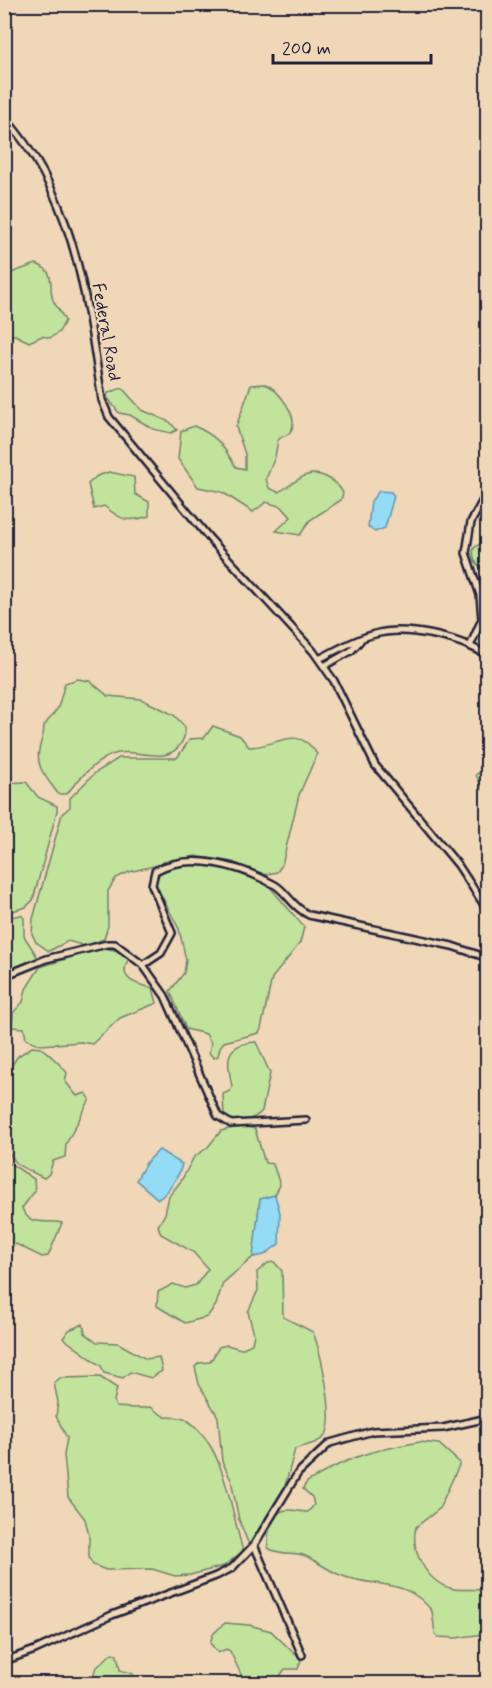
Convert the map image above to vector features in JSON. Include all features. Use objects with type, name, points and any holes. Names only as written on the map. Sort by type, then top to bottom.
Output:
[{"type":"street","name":"Federal Road","points":[[4,117],[26,143],[53,191],[65,219],[84,287],[102,400],[108,417],[206,534],[319,658],[349,710],[375,765],[458,865],[488,910]]},
{"type":"street","points":[[471,644],[482,620],[480,595],[466,553],[471,522],[488,491]]},
{"type":"street","points":[[319,658],[377,633],[394,631],[414,632],[471,644],[488,656]]},
{"type":"street","points":[[324,666],[351,651],[361,640]]},
{"type":"street","points":[[142,965],[161,953],[172,933],[154,891],[152,878],[155,871],[181,861],[227,866],[277,885],[290,902],[309,915],[453,946],[488,958]]},
{"type":"street","points":[[4,976],[40,961],[115,944],[142,965],[162,989],[213,1107],[224,1122],[231,1125],[306,1120]]},
{"type":"street","points":[[4,1661],[35,1650],[105,1617],[232,1568],[254,1545],[298,1473],[330,1443],[373,1431],[443,1428],[488,1418]]},
{"type":"street","points":[[254,1545],[302,1655]]},
{"type":"green space","points":[[36,264],[47,271],[53,300],[65,321],[59,332],[50,338],[42,336],[29,342],[15,335],[5,335],[5,275]]},
{"type":"green space","points":[[265,384],[282,398],[293,420],[290,432],[278,440],[275,457],[266,479],[269,488],[278,492],[300,478],[318,474],[334,482],[343,493],[341,500],[310,520],[300,535],[276,531],[291,517],[282,507],[266,502],[253,512],[222,492],[198,487],[178,459],[181,431],[194,426],[219,442],[236,467],[245,469],[245,454],[236,427],[251,385]]},
{"type":"green space","points":[[122,388],[142,410],[170,422],[177,430],[171,433],[153,429],[130,415],[119,413],[107,397],[108,393]]},
{"type":"green space","points":[[109,472],[134,477],[135,494],[149,502],[149,516],[130,520],[120,517],[104,506],[94,509],[88,484],[97,476]]},
{"type":"green space","points":[[487,533],[487,572],[476,562],[473,552],[474,548],[484,541]]},
{"type":"green space","points":[[78,679],[90,681],[108,696],[141,699],[174,715],[185,727],[181,743],[174,751],[167,754],[126,752],[111,755],[90,769],[67,794],[58,794],[41,768],[39,750],[44,726],[58,708],[65,683]]},
{"type":"green space","points":[[213,726],[240,736],[249,747],[294,738],[302,740],[317,754],[299,795],[282,865],[277,872],[263,875],[233,862],[195,856],[129,872],[116,878],[108,891],[108,926],[104,939],[85,946],[68,941],[49,951],[36,942],[32,934],[33,919],[62,814],[70,807],[70,798],[95,773],[119,758],[177,758],[190,739],[204,738]]},
{"type":"green space","points":[[478,773],[487,776],[487,797],[476,775]]},
{"type":"green space","points":[[26,782],[38,797],[57,806],[57,811],[33,900],[26,907],[5,913],[5,783]]},
{"type":"green space","points":[[200,863],[233,868],[269,886],[304,927],[300,943],[272,978],[259,1033],[224,1042],[218,1056],[214,1058],[209,1053],[211,1043],[206,1034],[186,1029],[170,991],[184,973],[186,960],[179,929],[155,883],[162,872],[173,866]]},
{"type":"green space","points":[[21,915],[24,918],[24,936],[38,958],[5,974],[5,918]]},
{"type":"green space","points":[[98,949],[115,950],[126,955],[127,977],[136,983],[153,988],[157,1003],[120,1018],[92,1044],[81,1042],[41,1045],[26,1039],[24,1028],[12,1027],[13,1013],[23,1002],[26,989],[40,967]]},
{"type":"green space","points":[[256,1042],[270,1073],[262,1111],[249,1119],[239,1121],[229,1119],[224,1117],[223,1094],[230,1091],[232,1087],[229,1069],[230,1055],[238,1046]]},
{"type":"green space","points":[[32,1047],[41,1048],[63,1068],[67,1073],[65,1081],[77,1096],[86,1093],[90,1099],[66,1144],[65,1157],[53,1161],[49,1174],[44,1178],[18,1165],[5,1148],[5,1075],[18,1056]]},
{"type":"green space","points":[[242,1126],[255,1129],[265,1163],[273,1164],[280,1185],[275,1195],[260,1199],[253,1257],[223,1283],[216,1305],[207,1317],[185,1323],[157,1306],[158,1292],[173,1284],[185,1288],[196,1285],[208,1269],[193,1252],[161,1234],[158,1226],[165,1214],[169,1196],[181,1181],[194,1157],[207,1148],[221,1131]]},
{"type":"green space","points":[[5,1160],[34,1179],[35,1191],[22,1208],[25,1214],[39,1222],[62,1223],[48,1256],[42,1257],[16,1244],[5,1251]]},
{"type":"green space","points":[[274,1262],[282,1271],[283,1317],[313,1332],[316,1341],[326,1385],[328,1428],[322,1439],[295,1449],[285,1486],[249,1545],[239,1520],[231,1480],[222,1461],[218,1417],[199,1384],[195,1367],[199,1363],[210,1362],[219,1347],[227,1345],[241,1349],[252,1344],[254,1334],[248,1312],[258,1290],[257,1272],[268,1263]]},
{"type":"green space","points":[[83,1324],[85,1333],[97,1342],[118,1343],[146,1359],[159,1357],[162,1371],[151,1378],[130,1372],[123,1378],[104,1373],[101,1366],[63,1338],[69,1330]]},
{"type":"green space","points":[[100,1377],[117,1388],[114,1401],[116,1407],[150,1407],[165,1417],[184,1418],[198,1429],[209,1443],[224,1478],[243,1551],[224,1566],[190,1575],[175,1576],[152,1569],[106,1570],[93,1565],[89,1558],[89,1535],[85,1519],[68,1497],[64,1455],[67,1438],[56,1416],[58,1402],[54,1383],[60,1378]]},
{"type":"green space","points":[[419,1442],[439,1444],[460,1463],[439,1509],[416,1527],[415,1545],[418,1555],[427,1572],[441,1584],[455,1589],[487,1591],[487,1638],[483,1634],[456,1638],[438,1637],[435,1633],[432,1611],[422,1600],[411,1593],[389,1585],[353,1579],[335,1573],[303,1555],[268,1548],[270,1527],[278,1514],[288,1510],[308,1512],[314,1505],[312,1497],[303,1489],[308,1482],[354,1458]]},
{"type":"green space","points":[[225,1623],[249,1625],[271,1631],[301,1660],[298,1669],[285,1669],[277,1680],[245,1683],[230,1651],[226,1649],[218,1653],[210,1643],[213,1634]]},
{"type":"green space","points":[[112,1653],[117,1655],[120,1670],[133,1674],[129,1683],[93,1683],[95,1669]]},
{"type":"water","points":[[379,491],[391,492],[394,496],[385,528],[375,532],[368,527],[371,501]]},
{"type":"water","points":[[159,1150],[182,1164],[173,1184],[158,1199],[136,1180],[146,1163]]},
{"type":"water","points":[[275,1195],[280,1213],[279,1244],[264,1255],[253,1257],[260,1199]]}]
